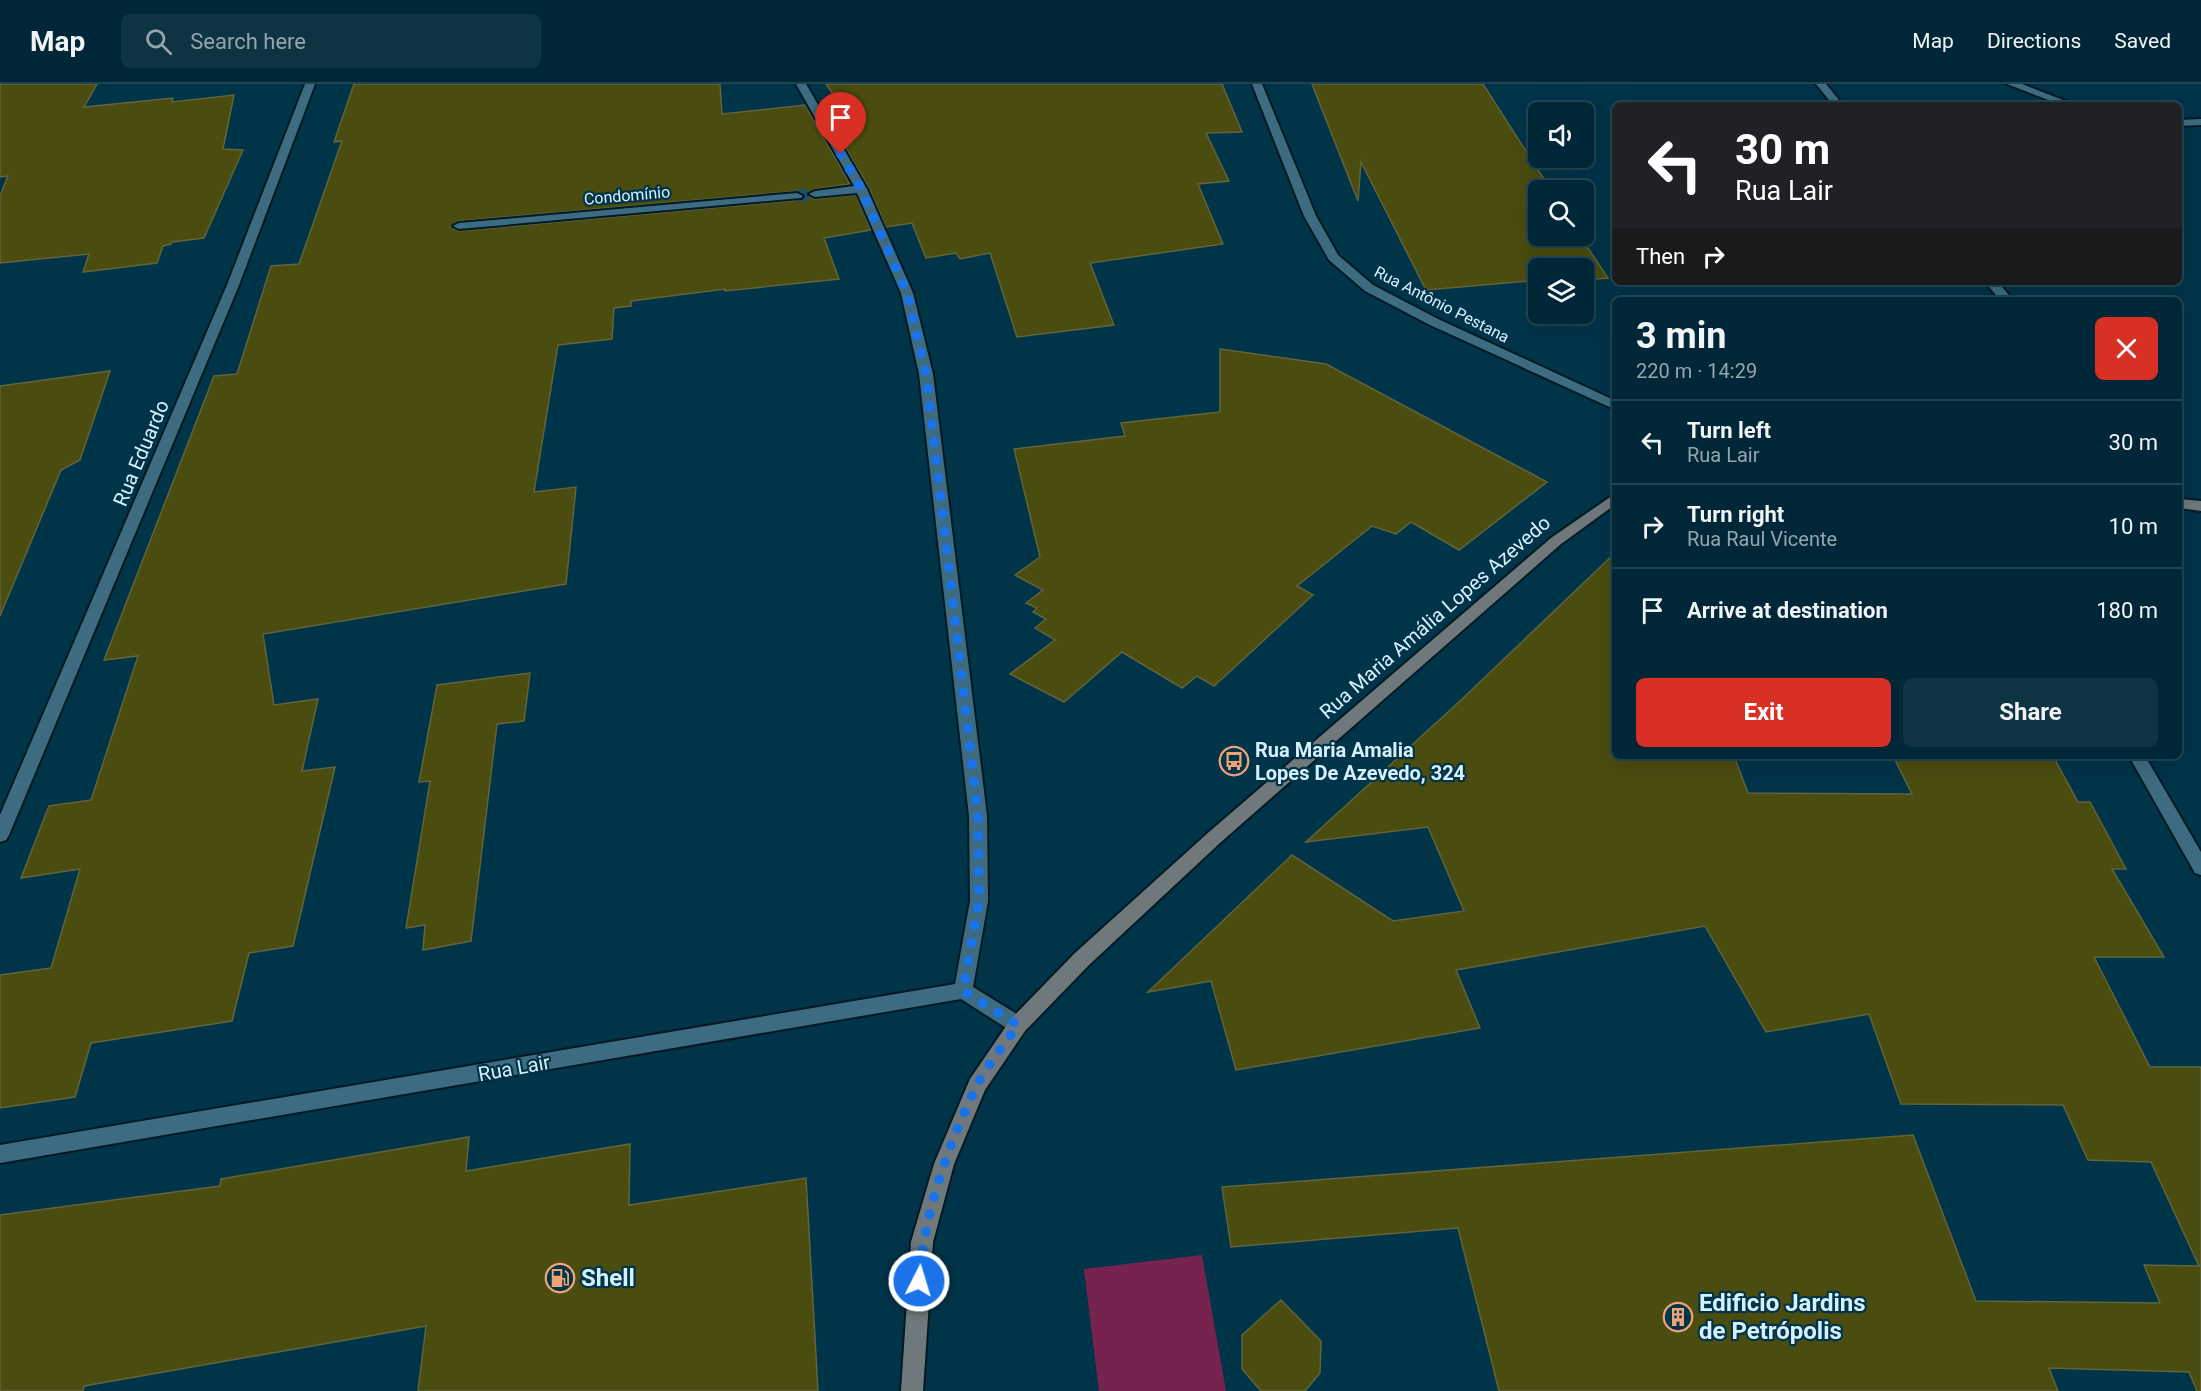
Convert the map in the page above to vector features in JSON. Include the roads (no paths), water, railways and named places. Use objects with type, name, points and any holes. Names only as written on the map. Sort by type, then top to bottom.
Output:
[{"type":"main road","name":"Rua Maria Amália Lopes Azevedo","points":[[912,1391],[922,1242],[944,1164],[977,1085],[1018,1025],[1082,959],[1215,837],[1556,541],[1612,500]]},
{"type":"street","name":"Rua Eduardo","points":[[0,835],[233,285],[287,149],[309,84]]},
{"type":"street","points":[[801,84],[861,189],[907,293],[926,374],[978,816],[979,901],[963,991],[1018,1025]]},
{"type":"street","name":"Rua Antônio Pestana","points":[[1257,84],[1310,216],[1333,256],[1369,288],[1424,317],[1612,404]]},
{"type":"street","points":[[1821,84],[1836,102]]},
{"type":"street","points":[[2012,84],[2063,102]]},
{"type":"street","points":[[2182,123],[2201,122]]},
{"type":"street","points":[[815,194],[861,189]]},
{"type":"street","name":"Condomínio","points":[[459,226],[797,196]]},
{"type":"street","points":[[1994,285],[2004,297]]},
{"type":"street","points":[[2139,759],[2201,868]]},
{"type":"street","name":"Rua Lair","points":[[0,1154],[963,991]]},
{"type":"tunnel","points":[[797,196],[815,194]]},
{"type":"place","name":"Rua Maria Amalia Lopes De Azevedo, 324","points":[[1234,761]]},
{"type":"place","name":"Shell","points":[[560,1278]]},
{"type":"place","name":"Edificio Jardins de Petrópolis","points":[[1678,1317]]}]
